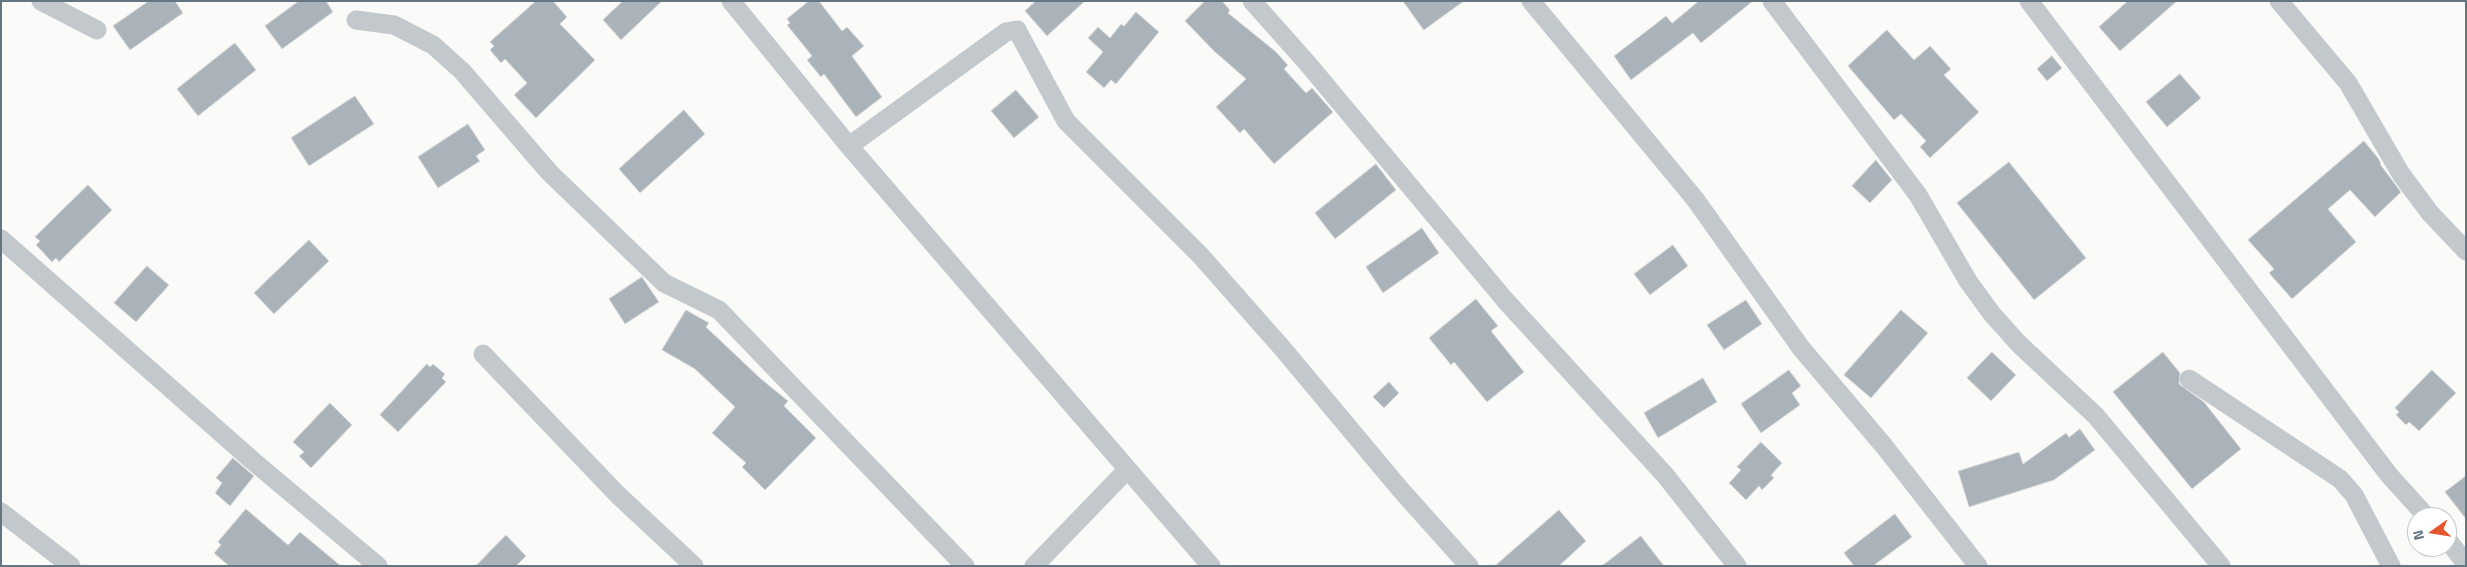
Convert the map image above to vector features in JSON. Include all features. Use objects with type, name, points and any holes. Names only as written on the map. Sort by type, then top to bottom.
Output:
[{"type":"street","points":[[41,1],[97,30]]},
{"type":"street","points":[[731,1],[849,146],[1210,566]]},
{"type":"street","points":[[1252,1],[1308,64],[1506,300],[1665,475],[1738,566]]},
{"type":"street","points":[[1531,1],[1696,199],[1801,348],[1884,446],[1978,566]]},
{"type":"street","points":[[1772,1],[1918,195],[1968,281],[1992,314],[2019,344],[2096,416],[2221,566]]},
{"type":"street","points":[[2029,1],[2389,475],[2418,507]]},
{"type":"street","points":[[2046,23],[2047,1]]},
{"type":"street","points":[[2279,1],[2348,83],[2401,174],[2430,213],[2466,251]]},
{"type":"street","points":[[356,20],[394,25],[433,45],[462,71],[549,172],[664,283],[719,310],[965,566]]},
{"type":"street","points":[[849,146],[1006,32],[1017,30],[1071,128],[1123,176],[1200,255],[1283,349],[1400,489],[1469,566]]},
{"type":"street","points":[[1,239],[253,461],[378,566]]},
{"type":"street","points":[[483,354],[618,495],[694,566]]},
{"type":"street","points":[[2189,379],[2340,479],[2354,495],[2391,566]]},
{"type":"street","points":[[1034,566],[1127,470]]},
{"type":"street","points":[[1,512],[71,566]]},
{"type":"street","points":[[2457,552],[2466,564]]},
{"type":"building","points":[[149,1],[175,1],[183,13],[130,50],[113,26]]},
{"type":"building","points":[[299,1],[326,1],[333,12],[282,49],[265,26]]},
{"type":"building","points":[[536,1],[553,1],[567,17],[560,24],[595,60],[536,118],[514,95],[527,83],[505,59],[501,63],[490,50],[494,46],[490,42]]},
{"type":"building","points":[[623,1],[662,1],[621,40],[603,20]]},
{"type":"building","points":[[809,1],[819,1],[842,31],[847,27],[864,46],[852,56],[882,97],[856,117],[824,74],[821,77],[807,60],[812,56],[787,25],[790,23],[787,19]]},
{"type":"building","points":[[1036,1],[1085,1],[1047,36],[1025,11]]},
{"type":"building","points":[[1205,1],[1222,1],[1230,10],[1228,13],[1275,51],[1288,65],[1284,69],[1306,93],[1312,88],[1333,112],[1274,164],[1244,129],[1240,133],[1216,107],[1246,79],[1214,51],[1185,21]]},
{"type":"building","points":[[1403,1],[1464,1],[1424,30]]},
{"type":"building","points":[[1699,1],[1753,1],[1701,43],[1693,33],[1631,80],[1614,56],[1666,16],[1672,23]]},
{"type":"building","points":[[2128,1],[2177,1],[2120,51],[2099,27]]},
{"type":"building","points":[[1136,12],[1159,32],[1116,84],[1111,80],[1104,88],[1086,72],[1103,52],[1088,38],[1098,27],[1110,38],[1121,24],[1124,26]]},
{"type":"building","points":[[1887,30],[1914,60],[1930,46],[1951,69],[1944,75],[1979,112],[1930,158],[1920,147],[1926,141],[1901,114],[1894,120],[1848,66]]},
{"type":"building","points":[[235,43],[256,70],[198,116],[177,89]]},
{"type":"building","points":[[2052,56],[2062,68],[2047,81],[2037,69]]},
{"type":"building","points":[[2180,74],[2201,98],[2167,127],[2146,102]]},
{"type":"building","points":[[1016,90],[1039,117],[1014,138],[991,111]]},
{"type":"building","points":[[355,96],[374,124],[309,166],[291,138]]},
{"type":"building","points":[[684,110],[705,134],[640,193],[619,169]]},
{"type":"building","points":[[468,124],[485,150],[476,156],[480,161],[438,188],[418,157]]},
{"type":"building","points":[[2364,141],[2401,192],[2375,217],[2350,190],[2328,209],[2356,242],[2292,299],[2269,273],[2274,269],[2248,240]]},
{"type":"building","points":[[1876,160],[1892,180],[1870,203],[1852,186]]},
{"type":"building","points":[[2009,162],[2086,258],[2034,300],[1957,203]]},
{"type":"building","points":[[1376,164],[1396,190],[1335,239],[1315,213]]},
{"type":"building","points":[[88,185],[112,210],[59,262],[56,258],[52,262],[36,245],[40,241],[35,237]]},
{"type":"building","points":[[1422,228],[1439,253],[1383,293],[1366,267]]},
{"type":"building","points":[[309,240],[329,261],[274,314],[254,293]]},
{"type":"building","points":[[1673,245],[1688,266],[1650,295],[1634,274]]},
{"type":"building","points":[[147,266],[169,285],[136,322],[114,303]]},
{"type":"building","points":[[642,277],[659,302],[625,324],[609,299]]},
{"type":"building","points":[[1476,299],[1498,326],[1491,331],[1524,372],[1487,402],[1454,362],[1451,365],[1429,338]]},
{"type":"building","points":[[1746,300],[1762,324],[1724,350],[1707,325]]},
{"type":"building","points":[[686,310],[709,323],[706,327],[760,378],[788,401],[784,406],[816,438],[765,490],[742,467],[746,463],[712,433],[735,407],[695,369],[662,350]]},
{"type":"building","points":[[1901,310],[1928,333],[1871,398],[1844,375]]},
{"type":"building","points":[[1992,352],[2016,375],[1991,401],[1967,378]]},
{"type":"building","points":[[2163,352],[2180,373],[2179,384],[2204,402],[2241,449],[2192,489],[2113,392]]},
{"type":"building","points":[[427,364],[430,367],[433,364],[445,374],[442,378],[446,382],[398,432],[380,415]]},
{"type":"building","points":[[1789,370],[1801,386],[1792,393],[1800,405],[1761,433],[1741,404]]},
{"type":"building","points":[[2432,370],[2456,393],[2419,431],[2409,422],[2406,425],[2396,415],[2399,412],[2395,408]]},
{"type":"building","points":[[1703,378],[1717,402],[1658,438],[1644,413]]},
{"type":"building","points":[[1389,382],[1399,393],[1384,408],[1373,397]]},
{"type":"building","points":[[330,403],[352,425],[311,468],[299,456],[304,452],[293,442]]},
{"type":"building","points":[[2080,429],[2095,450],[2054,480],[1969,507],[1958,471],[2019,452],[2023,464],[2066,433],[2069,437]]},
{"type":"building","points":[[1761,442],[1782,463],[1771,475],[1774,478],[1762,490],[1759,486],[1746,500],[1729,483],[1741,470],[1737,467]]},
{"type":"building","points":[[233,458],[254,476],[230,506],[215,493],[222,483],[216,478]]},
{"type":"building","points":[[2466,476],[2466,519],[2457,507],[2445,492]]},
{"type":"building","points":[[246,509],[288,545],[300,532],[341,566],[229,566],[214,553],[221,545],[218,542]]},
{"type":"building","points":[[1559,510],[1586,541],[1559,566],[1495,566]]},
{"type":"building","points":[[1895,514],[1912,537],[1873,566],[1854,566],[1844,553]]},
{"type":"building","points":[[506,535],[526,556],[516,566],[476,566]]},
{"type":"building","points":[[1641,536],[1664,566],[1602,566]]}]
